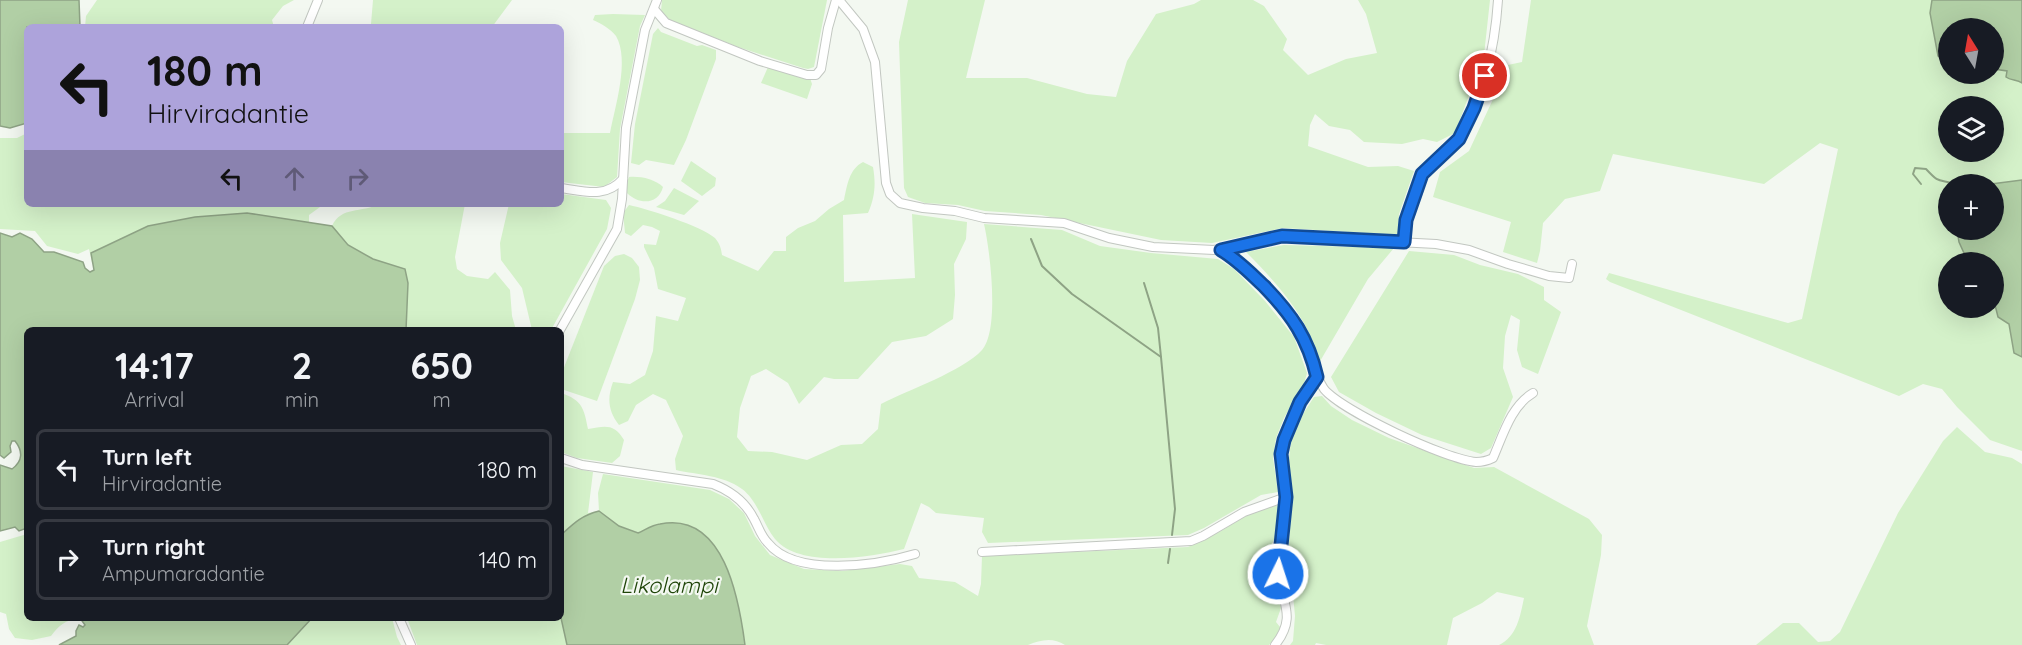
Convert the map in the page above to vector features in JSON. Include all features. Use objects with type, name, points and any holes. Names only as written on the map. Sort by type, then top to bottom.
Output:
[{"type":"street","points":[[308,24],[318,0]]},
{"type":"street","points":[[562,327],[617,229],[626,128],[645,30],[657,0]]},
{"type":"street","points":[[654,9],[666,23],[760,61],[807,75],[816,75],[821,69],[828,28],[837,0]]},
{"type":"street","points":[[837,0],[863,29],[875,62],[886,183],[890,195],[900,203],[984,218],[1064,223],[1109,238],[1153,247],[1221,250],[1282,236],[1436,244],[1469,250],[1549,276],[1569,278],[1572,264]]},
{"type":"street","points":[[1404,242],[1406,220],[1422,174],[1459,139],[1474,108],[1490,60],[1498,0]]},
{"type":"street","points":[[564,188],[606,192],[615,188],[623,179]]},
{"type":"street","points":[[1221,250],[1239,262],[1285,308],[1301,331],[1313,359],[1317,377],[1324,389],[1335,401],[1355,414],[1408,438],[1474,462],[1487,462],[1493,458],[1516,408],[1521,401],[1533,393]]},
{"type":"street","points":[[1275,645],[1285,633],[1287,605],[1278,574],[1286,497],[1281,454],[1284,440],[1300,402],[1317,377]]},
{"type":"street","points":[[564,459],[582,465],[713,484],[728,490],[747,507],[760,534],[770,546],[779,553],[804,563],[864,564],[904,558],[915,554]]},
{"type":"street","points":[[982,552],[1191,541],[1244,512],[1286,497]]},
{"type":"street","points":[[400,621],[411,645]]},
{"type":"shaded area","points":[[97,0],[294,0],[283,6],[272,20],[273,24],[85,24],[86,16]]},
{"type":"shaded area","points":[[373,0],[512,0],[494,24],[371,24]]},
{"type":"shaded area","points":[[662,0],[827,0],[814,67],[803,68],[738,47],[670,20],[661,11]]},
{"type":"shaded area","points":[[908,0],[985,0],[966,78],[1027,78],[1087,94],[1116,97],[1127,61],[1156,14],[1201,0],[1253,0],[1264,6],[1287,39],[1283,50],[1308,75],[1346,59],[1377,53],[1366,14],[1358,0],[1490,0],[1484,55],[1455,133],[1437,142],[1423,139],[1402,144],[1364,142],[1350,130],[1329,126],[1315,114],[1310,125],[1308,146],[1368,167],[1398,166],[1414,171],[1399,214],[1398,235],[1283,228],[1212,243],[1161,240],[1041,215],[925,203],[908,197],[904,188],[899,42]]},
{"type":"shaded area","points":[[1531,0],[2022,0],[2022,451],[1990,440],[1942,389],[1923,384],[1899,396],[1606,279],[1609,273],[1788,323],[1802,319],[1838,149],[1820,143],[1764,184],[1613,154],[1600,191],[1565,199],[1543,223],[1537,263],[1503,252],[1511,222],[1433,197],[1440,172],[1469,151],[1494,97],[1503,66],[1522,62]]},
{"type":"shaded area","points":[[595,15],[645,15],[640,26],[620,129],[617,177],[604,187],[564,182],[564,133],[610,133],[620,84],[622,58],[620,46],[614,33],[593,20]]},
{"type":"shaded area","points":[[658,28],[661,32],[697,46],[702,45],[716,50],[716,59],[686,140],[674,165],[646,160],[639,165],[631,163],[635,124],[653,34]]},
{"type":"shaded area","points":[[768,67],[810,78],[812,84],[807,99],[761,83]]},
{"type":"shaded area","points":[[24,134],[24,207],[320,207],[309,215],[309,222],[305,228],[92,263],[89,249],[78,254],[47,246],[35,231],[0,229],[0,138],[17,138]]},
{"type":"shaded area","points":[[691,161],[716,178],[715,186],[702,196],[681,181]]},
{"type":"shaded area","points":[[863,162],[873,167],[875,185],[868,213],[843,215],[844,282],[915,278],[912,214],[967,222],[966,239],[954,264],[953,319],[926,336],[892,342],[858,379],[824,377],[799,404],[788,383],[766,369],[751,376],[740,408],[737,437],[748,451],[772,452],[807,460],[841,445],[862,444],[878,429],[881,404],[949,373],[982,350],[991,326],[992,308],[991,270],[984,224],[1062,230],[1100,246],[1218,259],[1234,269],[1265,301],[1294,337],[1307,373],[1304,384],[1284,418],[1276,438],[1273,458],[1278,492],[1261,495],[1188,535],[988,543],[982,532],[984,518],[936,513],[921,503],[904,549],[855,557],[818,557],[786,548],[775,539],[748,494],[735,484],[719,478],[676,470],[675,459],[683,436],[666,400],[653,394],[636,405],[628,421],[619,425],[610,404],[613,382],[630,384],[645,375],[653,351],[656,316],[678,321],[686,298],[658,289],[654,268],[644,244],[656,245],[660,231],[643,225],[631,236],[625,233],[623,213],[629,205],[674,218],[708,233],[718,242],[722,255],[758,271],[774,251],[786,251],[786,237],[798,228],[815,221],[844,200],[852,173]]},
{"type":"shaded area","points":[[629,177],[656,182],[663,187],[661,193],[653,200],[637,200],[627,193],[626,184]]},
{"type":"shaded area","points":[[674,188],[699,201],[684,215],[656,207],[665,201]]},
{"type":"shaded area","points":[[564,194],[606,200],[611,208],[607,229],[553,327],[531,327],[522,288],[501,260],[500,243],[508,207],[564,207]]},
{"type":"shaded area","points":[[372,207],[464,207],[455,257],[457,269],[467,276],[488,279],[495,272],[510,290],[515,327],[366,327],[332,226],[341,215]]},
{"type":"shaded area","points":[[1284,245],[1394,248],[1368,279],[1319,363],[1308,332],[1291,303],[1246,252]]},
{"type":"shaded area","points":[[1409,251],[1454,255],[1480,265],[1518,274],[1544,287],[1544,300],[1561,312],[1538,374],[1522,367],[1517,350],[1520,320],[1511,315],[1505,336],[1503,368],[1513,397],[1491,448],[1481,454],[1422,435],[1376,413],[1339,392],[1331,377]]},
{"type":"shaded area","points":[[624,254],[632,258],[639,267],[640,280],[597,401],[564,390],[564,367],[604,266],[615,256]]},
{"type":"shaded area","points":[[564,394],[574,399],[581,406],[588,429],[613,428],[624,440],[620,456],[612,463],[577,458],[564,453]]},
{"type":"shaded area","points":[[1322,396],[1331,406],[1352,420],[1389,438],[1474,468],[1494,467],[1589,519],[1602,535],[1601,555],[1587,626],[1594,645],[1499,645],[1514,631],[1524,598],[1497,592],[1482,603],[1453,618],[1447,645],[1326,645],[1316,643],[1315,645],[1290,645],[1293,641],[1295,616],[1293,595],[1287,577],[1291,507],[1288,466],[1291,441],[1303,414],[1314,397]]},
{"type":"shaded area","points":[[1957,427],[1985,452],[2012,458],[2022,464],[2022,645],[1756,645],[1783,623],[1799,623],[1818,642],[1830,641],[1840,632],[1898,513],[1943,441]]},
{"type":"shaded area","points":[[564,467],[593,472],[588,513],[599,511],[598,493],[603,474],[710,490],[729,499],[744,513],[755,536],[770,555],[804,569],[842,571],[900,564],[912,566],[919,578],[955,582],[978,596],[982,556],[1188,547],[1244,517],[1279,505],[1276,533],[1265,554],[1270,556],[1281,608],[1276,622],[1280,627],[1278,636],[1269,645],[1065,645],[1046,640],[1028,645],[716,645],[570,527],[564,532]]},
{"type":"shaded area","points":[[24,535],[24,621],[69,621],[51,636],[32,640],[15,638],[9,629],[6,614],[0,612],[0,542]]},
{"type":"shaded area","points":[[240,621],[393,621],[401,645],[231,645]]},
{"type":"shaded area","points":[[408,621],[562,621],[567,645],[417,645]]},
{"type":"water","points":[[0,0],[79,0],[80,24],[24,24],[24,124],[10,128],[0,126]]},
{"type":"water","points":[[1932,0],[2022,0],[2022,83],[2006,77],[2007,71],[2004,71],[2004,18],[1938,18],[1938,56],[1930,13]]},
{"type":"water","points":[[2022,180],[2022,357],[2014,353],[2009,324],[2000,318],[2004,318],[2004,252],[1964,252],[1959,240],[2004,240],[2004,182]]},
{"type":"water","points":[[247,213],[332,226],[348,245],[373,259],[405,269],[408,283],[406,327],[24,327],[24,529],[19,531],[15,527],[0,531],[0,465],[12,469],[21,456],[15,441],[12,441],[10,446],[11,452],[4,458],[0,455],[0,233],[12,237],[20,233],[32,239],[44,252],[54,252],[83,262],[85,268],[90,272],[94,270],[91,253],[148,226],[195,217]]},
{"type":"water","name":"Likolampi","points":[[599,511],[619,526],[638,533],[660,524],[682,524],[699,531],[713,544],[724,562],[738,605],[745,645],[567,645],[562,621],[564,621],[564,532],[583,517]]},
{"type":"water","points":[[82,621],[309,621],[287,645],[59,645],[76,636],[79,625],[83,627],[85,625]]},
{"type":"waterway","points":[[1921,184],[1913,174],[1915,168],[1926,169],[1938,179]]},
{"type":"waterway","points":[[1031,239],[1042,266],[1072,294],[1161,357]]},
{"type":"waterway","points":[[1144,283],[1158,328],[1175,509],[1172,535]]},
{"type":"waterway","points":[[1168,563],[1170,549]]},
{"type":"route","points":[[1278,574],[1286,497],[1281,454],[1284,440],[1300,402],[1317,377],[1313,359],[1301,331],[1285,308],[1239,262],[1221,250],[1282,236],[1404,242],[1406,220],[1422,174],[1459,139],[1474,108],[1485,76]]}]
